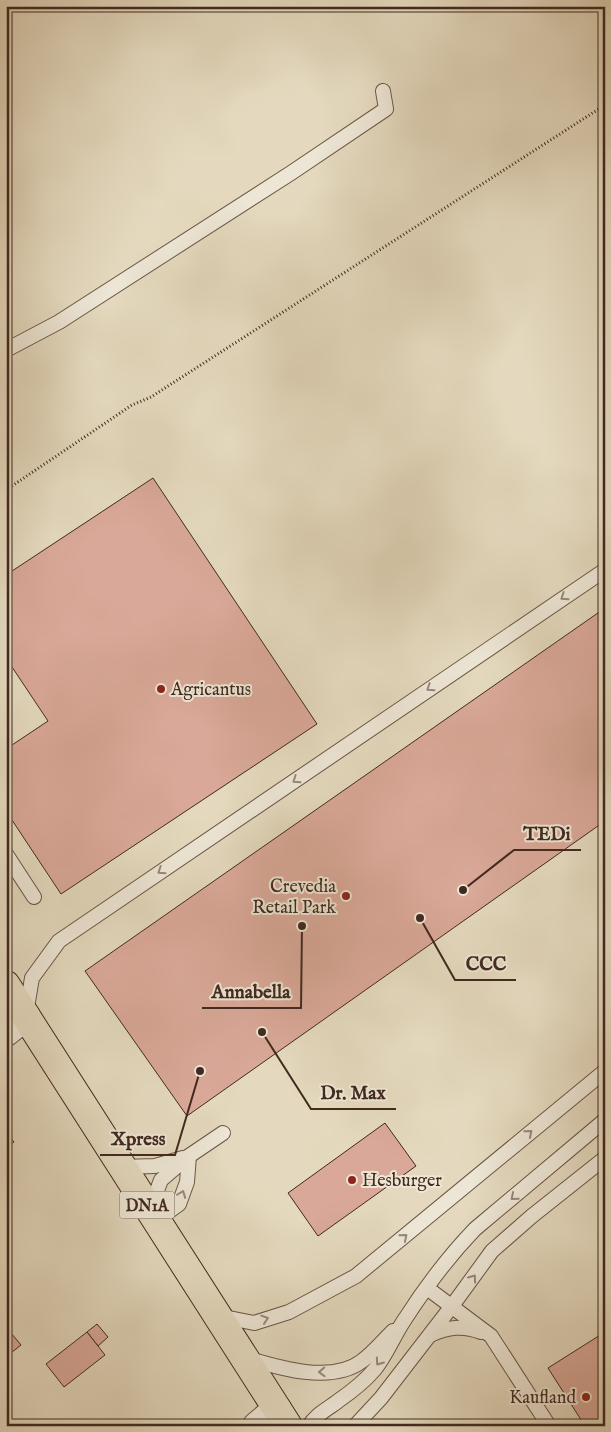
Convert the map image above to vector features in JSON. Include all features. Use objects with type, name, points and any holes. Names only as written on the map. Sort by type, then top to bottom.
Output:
[{"type":"main road","name":"DN1A","points":[[6,985],[16,1024],[122,1167],[282,1417]]},
{"type":"street","points":[[256,1426],[282,1417]]},
{"type":"lane","points":[[6,350],[67,316],[290,174],[386,109],[383,91]]},
{"type":"lane","points":[[16,1024],[32,978],[59,941],[605,570]]},
{"type":"lane","points":[[6,854],[34,897]]},
{"type":"lane","points":[[218,1316],[254,1323],[289,1312],[356,1276],[605,1071]]},
{"type":"lane","points":[[309,1426],[316,1416],[359,1385],[375,1369],[388,1350],[404,1320],[457,1249],[475,1229],[605,1120]]},
{"type":"lane","points":[[153,1215],[161,1180],[189,1156],[223,1133]]},
{"type":"lane","points":[[122,1167],[155,1166],[189,1156]]},
{"type":"lane","points":[[153,1215],[178,1204],[187,1182],[189,1156]]},
{"type":"lane","points":[[356,1426],[381,1398],[430,1335],[492,1251],[532,1216],[605,1158]]},
{"type":"lane","points":[[427,1288],[491,1336],[549,1426]]},
{"type":"lane","points":[[244,1357],[298,1372],[338,1371],[363,1361],[404,1320]]},
{"type":"lane","points":[[430,1335],[440,1330],[460,1327],[473,1329],[491,1336]]},
{"type":"path","points":[[6,490],[132,404],[150,397],[605,105]]},
{"type":"building","name":"Agricantus","points":[[153,478],[317,724],[61,894],[6,811],[6,749],[48,721],[6,658],[6,575]]},
{"type":"building","name":"Crevedia Retail Park","points":[[605,608],[605,821],[187,1116],[85,971]]},
{"type":"building","name":"Hesburger","points":[[385,1123],[416,1166],[318,1236],[288,1193]]},
{"type":"building","points":[[6,1132],[14,1142],[6,1148]]},
{"type":"building","points":[[6,1290],[11,1296],[6,1300]]},
{"type":"building","points":[[97,1324],[108,1337],[98,1346],[87,1332]]},
{"type":"building","points":[[6,1327],[21,1345],[6,1357]]},
{"type":"building","points":[[87,1332],[105,1355],[64,1387],[46,1364]]},
{"type":"building","name":"Kaufland","points":[[605,1332],[605,1426],[585,1426],[548,1368]]},
{"type":"place","name":"Agricantus","points":[[161,689]]},
{"type":"place","name":"TEDi","points":[[463,890]]},
{"type":"place","name":"Crevedia Retail Park","points":[[346,896]]},
{"type":"place","name":"CCC","points":[[420,918]]},
{"type":"place","name":"Annabella","points":[[302,926]]},
{"type":"place","name":"Dr. Max","points":[[262,1032]]},
{"type":"place","name":"Xpress","points":[[200,1071]]},
{"type":"place","name":"Hesburger","points":[[352,1180]]},
{"type":"place","name":"Kaufland","points":[[586,1397]]}]
